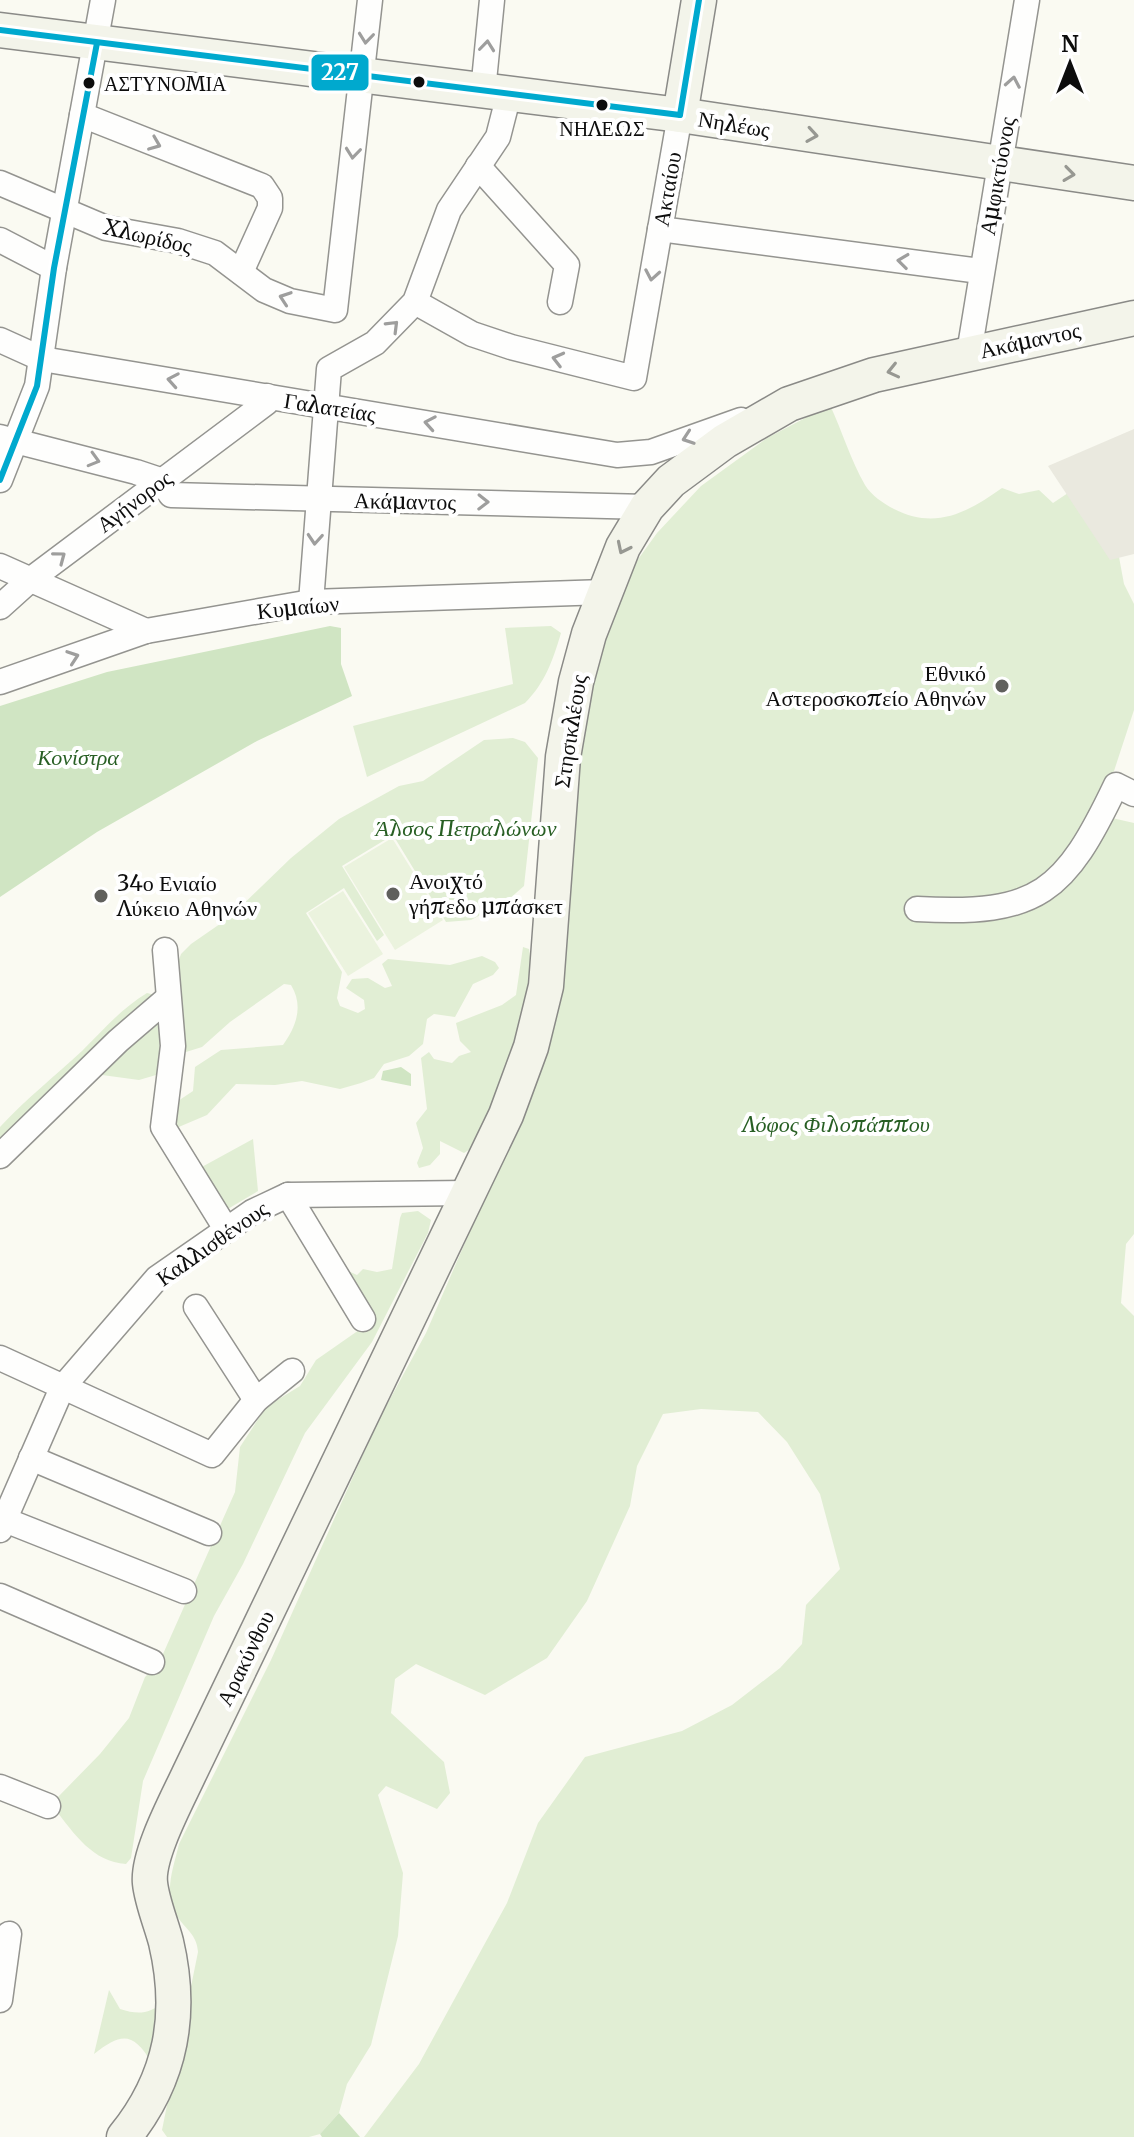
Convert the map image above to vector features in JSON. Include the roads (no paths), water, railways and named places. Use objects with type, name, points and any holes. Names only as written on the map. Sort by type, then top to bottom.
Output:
[{"type":"street","points":[[0,480],[9,439],[42,359],[54,268],[103,0]]},
{"type":"street","points":[[362,76],[370,0]]},
{"type":"street","points":[[311,602],[329,369],[375,343],[415,302],[449,210],[498,137],[492,0]]},
{"type":"street","name":"Ακταίου","points":[[415,302],[472,334],[634,378],[699,0]]},
{"type":"street","name":"Αμφικτύονος","points":[[969,353],[980,271],[1027,0]]},
{"type":"street","name":"Νηλέως","points":[[0,30],[680,115],[1134,183]]},
{"type":"street","name":"Χλωρίδος","points":[[0,183],[106,228],[178,241],[215,253],[264,290],[290,301],[335,310],[362,76]]},
{"type":"street","points":[[82,115],[262,186],[270,198],[270,208],[241,272]]},
{"type":"street","points":[[478,166],[567,265],[560,302]]},
{"type":"street","points":[[660,229],[980,271]]},
{"type":"street","points":[[0,240],[54,268]]},
{"type":"street","name":"Ακάμαντος","points":[[617,455],[651,452],[874,375],[1134,318]]},
{"type":"street","name":"Γαλατείας","points":[[0,340],[42,359],[617,455]]},
{"type":"street","name":"Αγήνορος","points":[[0,607],[30,580],[160,480],[266,403],[267,396]]},
{"type":"street","name":"Ακάμαντος","points":[[9,439],[160,480],[171,495],[647,507],[671,481],[725,441],[789,404]]},
{"type":"street","name":"Στησικλέους","points":[[468,1193],[521,1079],[541,1012],[565,734],[583,654],[605,592],[623,547],[647,507]]},
{"type":"street","points":[[0,566],[146,631]]},
{"type":"street","name":"Κυμαίων","points":[[0,682],[146,631],[311,602],[605,592]]},
{"type":"street","points":[[917,909],[1003,907],[1044,892],[1078,854],[1125,789]]},
{"type":"street","points":[[165,950],[173,1046],[163,1127],[226,1229]]},
{"type":"street","points":[[0,1156],[118,1041],[168,998]]},
{"type":"street","name":"Καλλισθένους","points":[[2,1525],[62,1388],[157,1278],[226,1229],[288,1195],[468,1193]]},
{"type":"street","name":"Αρακύνθου","points":[[124,2137],[156,2086],[176,2007],[166,1943],[149,1881],[160,1844],[196,1760],[468,1193]]},
{"type":"street","points":[[288,1195],[363,1319]]},
{"type":"street","points":[[196,1307],[256,1400]]},
{"type":"street","points":[[0,1358],[212,1455],[256,1400],[292,1371]]},
{"type":"street","points":[[31,1458],[209,1533]]},
{"type":"street","points":[[2,1525],[184,1591]]},
{"type":"street","points":[[0,1596],[152,1662]]},
{"type":"street","points":[[0,1787],[48,1806]]},
{"type":"street","points":[[0,2000],[1,1969],[9,1934]]},
{"type":"place","name":"ΑΣΤΥΝΟΜΙΑ","points":[[89,83]]},
{"type":"place","name":"ΝΗΛΕΩΣ","points":[[602,105]]},
{"type":"place","name":"Εθνικό Αστεροσκοπείο Αθηνών","points":[[1002,686]]},
{"type":"place","name":"Ανοιχτό γήπεδο μπάσκετ","points":[[393,894]]},
{"type":"place","name":"34ο Ενιαίο Λύκειο Αθηνών","points":[[101,896]]},
{"type":"park label","name":"Κονίστρα","points":[[78,757]]},
{"type":"park label","name":"Άλσος Πετραλώνων","points":[[466,828]]},
{"type":"park label","name":"Λόφος Φιλοπάππου","points":[[836,1124]]}]
